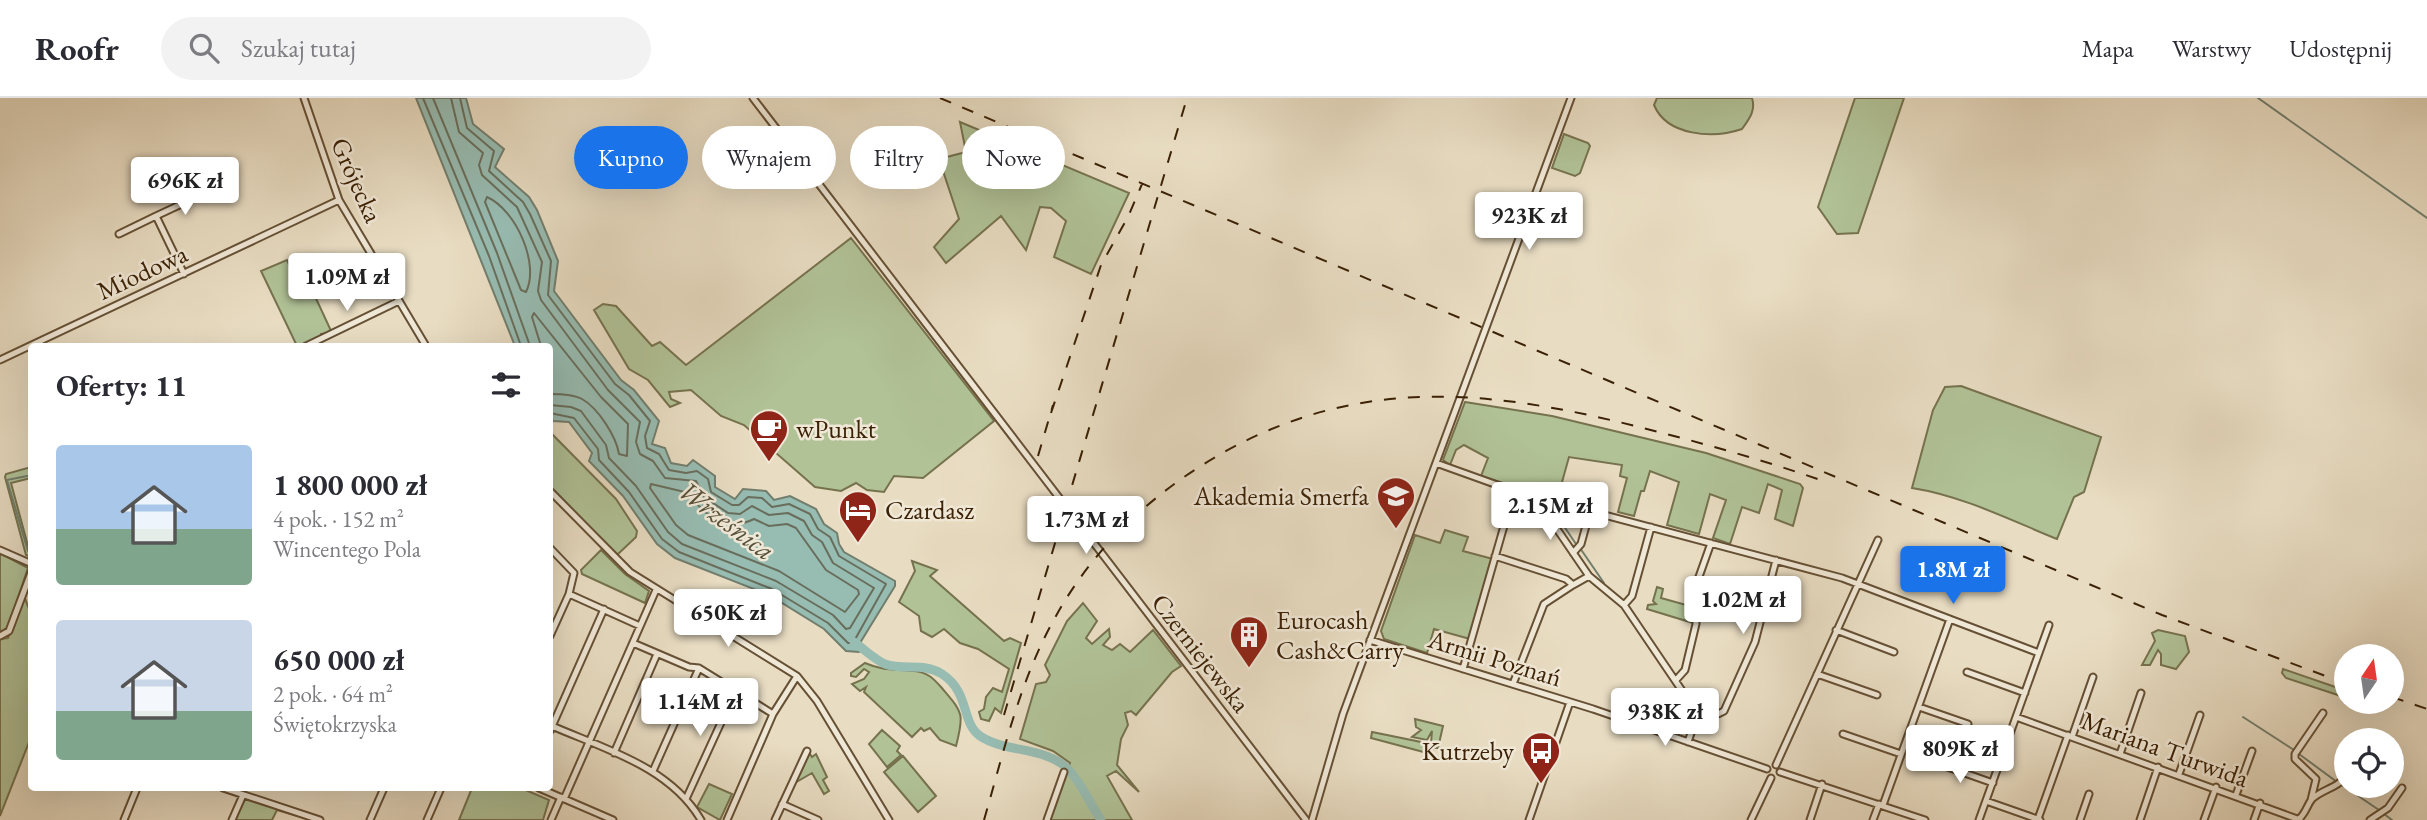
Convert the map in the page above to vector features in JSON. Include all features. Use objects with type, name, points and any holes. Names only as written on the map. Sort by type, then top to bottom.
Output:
[{"type":"street","name":"Grójecka","points":[[304,98],[339,200],[424,343]]},
{"type":"street","name":"Czerniejewska","points":[[753,98],[1306,820]]},
{"type":"street","points":[[1312,820],[1332,745],[1571,98]]},
{"type":"street","points":[[119,234],[203,194]]},
{"type":"street","name":"Miodowa","points":[[36,343],[339,200]]},
{"type":"street","points":[[156,216],[184,274]]},
{"type":"street","points":[[312,343],[399,301]]},
{"type":"street","name":"Miodowa","points":[[0,360],[28,347]]},
{"type":"street","points":[[1436,463],[1514,491],[1776,560],[1857,585],[2039,653]]},
{"type":"street","points":[[1463,669],[1514,491]]},
{"type":"street","points":[[553,497],[630,572],[797,676],[817,701],[889,820]]},
{"type":"street","points":[[1544,499],[1546,513],[1589,576],[1624,605],[1689,701],[1699,709],[1718,714],[1724,711],[1755,642],[1776,560]]},
{"type":"street","points":[[1573,553],[1581,544],[1590,511]]},
{"type":"street","points":[[1624,605],[1633,591],[1651,527]]},
{"type":"street","points":[[1751,820],[1771,778],[1768,769],[1776,765],[1878,540]]},
{"type":"street","points":[[1676,680],[1685,670],[1691,647],[1696,625],[1695,588],[1711,543]]},
{"type":"street","points":[[0,550],[28,562]]},
{"type":"street","points":[[553,551],[574,573],[569,594],[553,629]]},
{"type":"street","points":[[1495,556],[1566,579],[1573,585]]},
{"type":"street","points":[[1513,684],[1544,604],[1589,576]]},
{"type":"street","points":[[0,636],[9,631],[28,581]]},
{"type":"street","points":[[551,820],[589,742],[656,590]]},
{"type":"street","points":[[569,594],[640,626]]},
{"type":"street","points":[[553,724],[604,609]]},
{"type":"street","points":[[1873,820],[1901,754],[1950,619]]},
{"type":"street","points":[[1979,820],[2049,625]]},
{"type":"street","points":[[1836,630],[1894,652]]},
{"type":"street","name":"Armii Poznań","points":[[1370,640],[1570,702],[1768,769]]},
{"type":"street","points":[[633,643],[699,668],[773,714]]},
{"type":"street","points":[[614,753],[657,654]]},
{"type":"street","points":[[653,771],[699,668]]},
{"type":"street","points":[[1967,672],[2025,693]]},
{"type":"street","points":[[1817,674],[1877,695]]},
{"type":"street","points":[[727,820],[773,714],[797,676]]},
{"type":"street","points":[[1986,802],[2039,820],[2093,677]]},
{"type":"street","points":[[686,799],[735,692]]},
{"type":"street","points":[[2120,754],[2141,693]]},
{"type":"street","points":[[1531,819],[1570,702]]},
{"type":"street","points":[[1919,707],[1968,724]]},
{"type":"street","points":[[1688,742],[1699,709]]},
{"type":"street","points":[[2299,819],[2306,813],[2316,779],[2295,759],[2295,754],[2323,713]]},
{"type":"street","points":[[2179,774],[2200,715]]},
{"type":"street","name":"Mariana Turwida","points":[[2016,717],[2299,819]]},
{"type":"street","points":[[553,729],[653,771],[686,799],[701,820]]},
{"type":"street","points":[[1843,734],[1901,754]]},
{"type":"street","points":[[775,820],[807,751]]},
{"type":"street","points":[[2236,795],[2252,751]]},
{"type":"street","points":[[1936,763],[1993,783]]},
{"type":"street","points":[[1776,765],[1780,772],[1924,820]]},
{"type":"street","points":[[2140,820],[2158,767]]},
{"type":"street","points":[[1047,820],[1064,772]]},
{"type":"street","points":[[1771,778],[1777,777],[1780,772]]},
{"type":"street","points":[[1810,820],[1822,784]]},
{"type":"street","points":[[2204,820],[2216,787]]},
{"type":"street","points":[[2311,800],[2334,788]]},
{"type":"street","points":[[124,820],[136,791]]},
{"type":"street","points":[[232,791],[320,820]]},
{"type":"street","points":[[370,820],[383,791]]},
{"type":"street","points":[[427,820],[440,791]]},
{"type":"street","points":[[546,791],[613,820]]},
{"type":"street","points":[[2080,820],[2089,794]]},
{"type":"street","points":[[232,820],[243,795]]},
{"type":"street","points":[[2370,820],[2388,808],[2395,798]]},
{"type":"street","points":[[2254,820],[2260,803]]},
{"type":"street","points":[[782,804],[818,820]]},
{"type":"green space","points":[[1657,98],[1752,98],[1753,107],[1742,129],[1705,134],[1680,129],[1669,123],[1654,105]]},
{"type":"green space","points":[[1855,98],[1904,98],[1858,233],[1837,234],[1818,207]]},
{"type":"green space","points":[[1564,134],[1590,146],[1580,173],[1575,176],[1552,168]]},
{"type":"green space","points":[[962,153],[962,189],[1065,189],[1065,166],[1129,193],[1091,274],[1054,257],[1066,221],[1051,208],[1040,207],[1026,250],[1001,216],[946,263],[934,247],[959,219],[948,186],[948,157]]},
{"type":"green space","points":[[851,238],[994,421],[923,478],[894,476],[884,492],[867,490],[856,483],[841,491],[815,487],[744,425],[721,416],[691,390],[669,392],[671,399],[680,403],[670,407],[648,380],[629,369],[594,310],[603,304],[616,306],[652,346],[660,342],[686,365]]},
{"type":"green space","points":[[287,260],[292,270],[301,266],[332,333],[321,334],[320,338],[306,343],[296,343],[261,271]]},
{"type":"green space","points":[[1961,386],[2101,437],[2084,492],[2074,497],[2057,539],[1968,503],[1912,488],[1933,410],[1945,387]]},
{"type":"green space","points":[[1465,402],[1552,416],[1706,453],[1800,484],[1803,488],[1793,526],[1775,519],[1782,490],[1768,484],[1759,513],[1742,507],[1730,544],[1713,538],[1726,500],[1710,494],[1699,534],[1667,525],[1679,482],[1650,471],[1634,516],[1618,512],[1627,478],[1620,476],[1622,465],[1569,457],[1557,500],[1481,476],[1488,458],[1464,445],[1456,450],[1450,465],[1443,460]]},
{"type":"green space","points":[[553,435],[616,499],[637,531],[636,537],[617,555],[553,490]]},
{"type":"green space","points":[[28,468],[28,479],[11,483],[28,546],[28,556],[5,477],[6,474]]},
{"type":"green space","points":[[1445,530],[1468,537],[1463,551],[1493,559],[1470,639],[1434,629],[1427,653],[1384,639],[1381,631],[1415,535],[1440,543]]},
{"type":"green space","points":[[601,550],[625,574],[649,591],[645,603],[582,574],[581,570]]},
{"type":"green space","points":[[1948,550],[1952,552],[1949,562],[1942,561],[1937,567],[1943,575],[1935,576],[1928,589],[1921,580],[1912,577],[1920,568],[1927,568],[1929,560]]},
{"type":"green space","points":[[0,553],[28,568],[8,627],[0,634]]},
{"type":"green space","points":[[912,561],[937,570],[930,576],[1004,641],[1010,638],[1021,643],[1001,713],[995,708],[989,721],[981,719],[979,712],[984,709],[986,697],[993,688],[1002,692],[1009,669],[978,649],[960,643],[944,629],[932,637],[921,631],[919,616],[899,602],[915,571]]},
{"type":"green space","points":[[1657,587],[1663,589],[1661,598],[1690,606],[1693,623],[1647,609],[1648,605],[1656,604],[1653,601]]},
{"type":"green space","points":[[25,598],[28,607],[28,745],[0,816],[0,639],[8,638]]},
{"type":"green space","points":[[1083,603],[1097,621],[1086,638],[1092,644],[1109,629],[1110,637],[1103,645],[1112,650],[1120,644],[1130,652],[1153,630],[1181,666],[1172,672],[1136,715],[1131,711],[1125,713],[1128,725],[1121,739],[1117,765],[1139,792],[1116,771],[1107,776],[1132,820],[1050,820],[1070,763],[1053,751],[1020,739],[1036,684],[1046,682],[1050,675],[1045,665],[1067,621]]},
{"type":"green space","points":[[2158,630],[2185,636],[2189,652],[2176,669],[2161,665],[2161,654],[2158,650],[2150,665],[2142,665],[2155,641],[2152,633]]},
{"type":"green space","points":[[865,663],[883,669],[919,672],[935,681],[960,713],[956,746],[940,740],[930,728],[924,731],[921,728],[912,737],[864,692],[866,687],[860,691],[852,684],[864,679],[869,672],[864,669],[856,677],[851,676],[851,673]]},
{"type":"green space","points":[[2283,669],[2334,687],[2334,694],[2286,678],[2282,673]]},
{"type":"green space","points":[[1415,719],[1443,726],[1438,748],[1433,748],[1431,754],[1371,738],[1372,732],[1431,744],[1432,731],[1427,740],[1412,737],[1421,730],[1416,727]]},
{"type":"green space","points":[[882,730],[900,746],[897,751],[901,755],[887,767],[869,744]]},
{"type":"green space","points":[[810,754],[812,757],[816,754],[827,777],[823,780],[829,791],[824,794],[812,773],[793,784],[803,760]]},
{"type":"green space","points":[[903,756],[936,796],[918,812],[884,772]]},
{"type":"green space","points":[[709,784],[732,794],[720,820],[697,807]]},
{"type":"green space","points":[[471,791],[528,791],[549,800],[543,820],[459,820]]},
{"type":"green space","points":[[247,799],[299,814],[298,816],[277,810],[272,820],[235,820],[242,802]]},
{"type":"water","points":[[416,98],[466,98],[473,124],[504,149],[495,167],[529,197],[537,210],[558,261],[554,291],[621,380],[634,390],[659,421],[652,444],[665,448],[671,463],[687,466],[693,460],[715,476],[715,487],[735,499],[743,489],[766,491],[774,500],[790,496],[816,509],[824,524],[837,533],[844,552],[895,581],[895,586],[860,643],[863,647],[859,652],[846,651],[824,629],[769,595],[675,558],[657,544],[623,496],[589,461],[592,453],[569,422],[553,421],[553,343],[514,343]]},
{"type":"waterway","points":[[2258,98],[2427,218]]},
{"type":"waterway","points":[[28,476],[7,480],[28,551]]},
{"type":"waterway","points":[[1551,507],[1576,544]]},
{"type":"waterway","points":[[1580,548],[1604,583]]},
{"type":"waterway","name":"Wrześnica","points":[[854,642],[885,664],[928,668],[942,674],[957,689],[970,723],[980,736],[1060,762],[1078,781],[1101,820]]},
{"type":"waterway","points":[[2243,717],[2294,750]]},
{"type":"waterway","points":[[2299,754],[2334,780]]},
{"type":"waterway","points":[[2361,798],[2379,810]]},
{"type":"waterway","points":[[2384,814],[2392,820]]},
{"type":"railway","points":[[940,98],[2162,615],[2334,679]]},
{"type":"railway","points":[[1004,715],[1187,98]]},
{"type":"railway","points":[[1051,413],[1101,265],[1128,217],[1142,184]]},
{"type":"railway","points":[[984,820],[1014,716],[1032,665],[1056,616],[1084,573],[1135,516],[1175,483],[1250,439],[1304,417],[1358,404],[1412,397],[1467,397],[1522,403],[1639,427],[1733,452],[1826,482]]},
{"type":"railway","points":[[1038,456],[1053,405]]},
{"type":"railway","points":[[2404,701],[2427,709]]},
{"type":"place","name":"wPunkt","points":[[769,463]]},
{"type":"place","name":"Akademia Smerfa","points":[[1396,530]]},
{"type":"place","name":"Czardasz","points":[[858,544]]},
{"type":"place","name":"Eurocash Cash&Carry","points":[[1249,669]]},
{"type":"place","name":"Kutrzeby","points":[[1541,785]]}]
